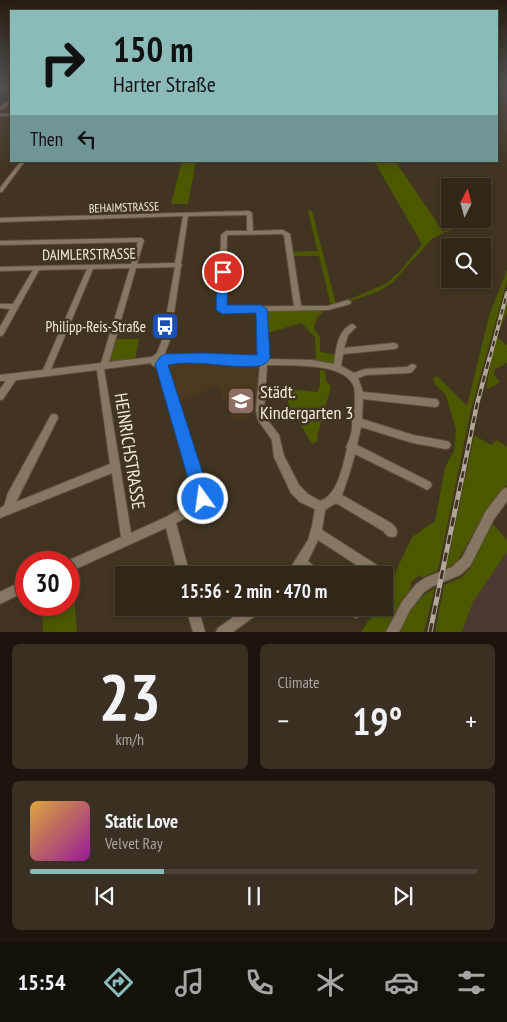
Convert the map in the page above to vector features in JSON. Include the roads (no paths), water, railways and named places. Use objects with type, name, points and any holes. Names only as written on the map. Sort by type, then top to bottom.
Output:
[{"type":"street","points":[[0,191],[22,162]]},
{"type":"street","name":"BEHAIMSTRASSE","points":[[0,220],[249,213],[250,233]]},
{"type":"street","points":[[80,561],[170,521],[198,506],[203,499],[160,360],[166,340],[186,215]]},
{"type":"street","points":[[298,308],[287,234],[283,232],[226,233],[224,235],[222,310],[328,308],[348,302]]},
{"type":"street","points":[[0,243],[141,240],[102,366]]},
{"type":"street","name":"DAIMLERSTRASSE","points":[[0,269],[179,265]]},
{"type":"street","points":[[45,373],[90,267]]},
{"type":"street","points":[[0,333],[37,268]]},
{"type":"street","points":[[0,306],[15,307]]},
{"type":"street","points":[[261,309],[264,361],[260,410],[262,420],[276,438],[280,459],[295,489],[304,498],[320,506]]},
{"type":"street","points":[[337,368],[346,331],[352,327]]},
{"type":"street","points":[[341,351],[394,346]]},
{"type":"street","points":[[0,378],[160,360],[203,358],[264,361],[337,368],[353,377],[358,387],[356,421],[351,447],[335,497],[320,506]]},
{"type":"street","name":"HEINRICHSTRASSE","points":[[102,366],[127,540]]},
{"type":"street","points":[[353,377],[365,372],[409,370],[412,367]]},
{"type":"street","points":[[0,396],[13,377]]},
{"type":"street","points":[[359,395],[436,403]]},
{"type":"street","points":[[4,512],[54,418]]},
{"type":"street","points":[[356,421],[413,438],[446,445]]},
{"type":"street","points":[[351,447],[427,485]]},
{"type":"street","points":[[4,512],[116,467]]},
{"type":"street","points":[[392,632],[406,606],[420,588],[429,582],[456,571],[466,562],[490,515],[507,493]]},
{"type":"street","points":[[335,497],[387,527],[392,532]]},
{"type":"street","points":[[300,566],[317,533],[320,506]]},
{"type":"street","points":[[170,521],[182,566]]},
{"type":"street","points":[[317,533],[368,566]]},
{"type":"street","points":[[302,563],[305,566]]},
{"type":"street","points":[[0,598],[15,591]]},
{"type":"street","points":[[194,616],[199,632]]},
{"type":"street","points":[[222,632],[245,616]]},
{"type":"railway","points":[[490,357],[507,293]]},
{"type":"railway","points":[[462,478],[477,404],[490,356]]},
{"type":"railway","points":[[430,632],[462,477]]},
{"type":"place","name":"Philipp-Reis-Straße","points":[[165,326]]},
{"type":"place","name":"Städt. Kindergarten 3","points":[[241,401]]}]
